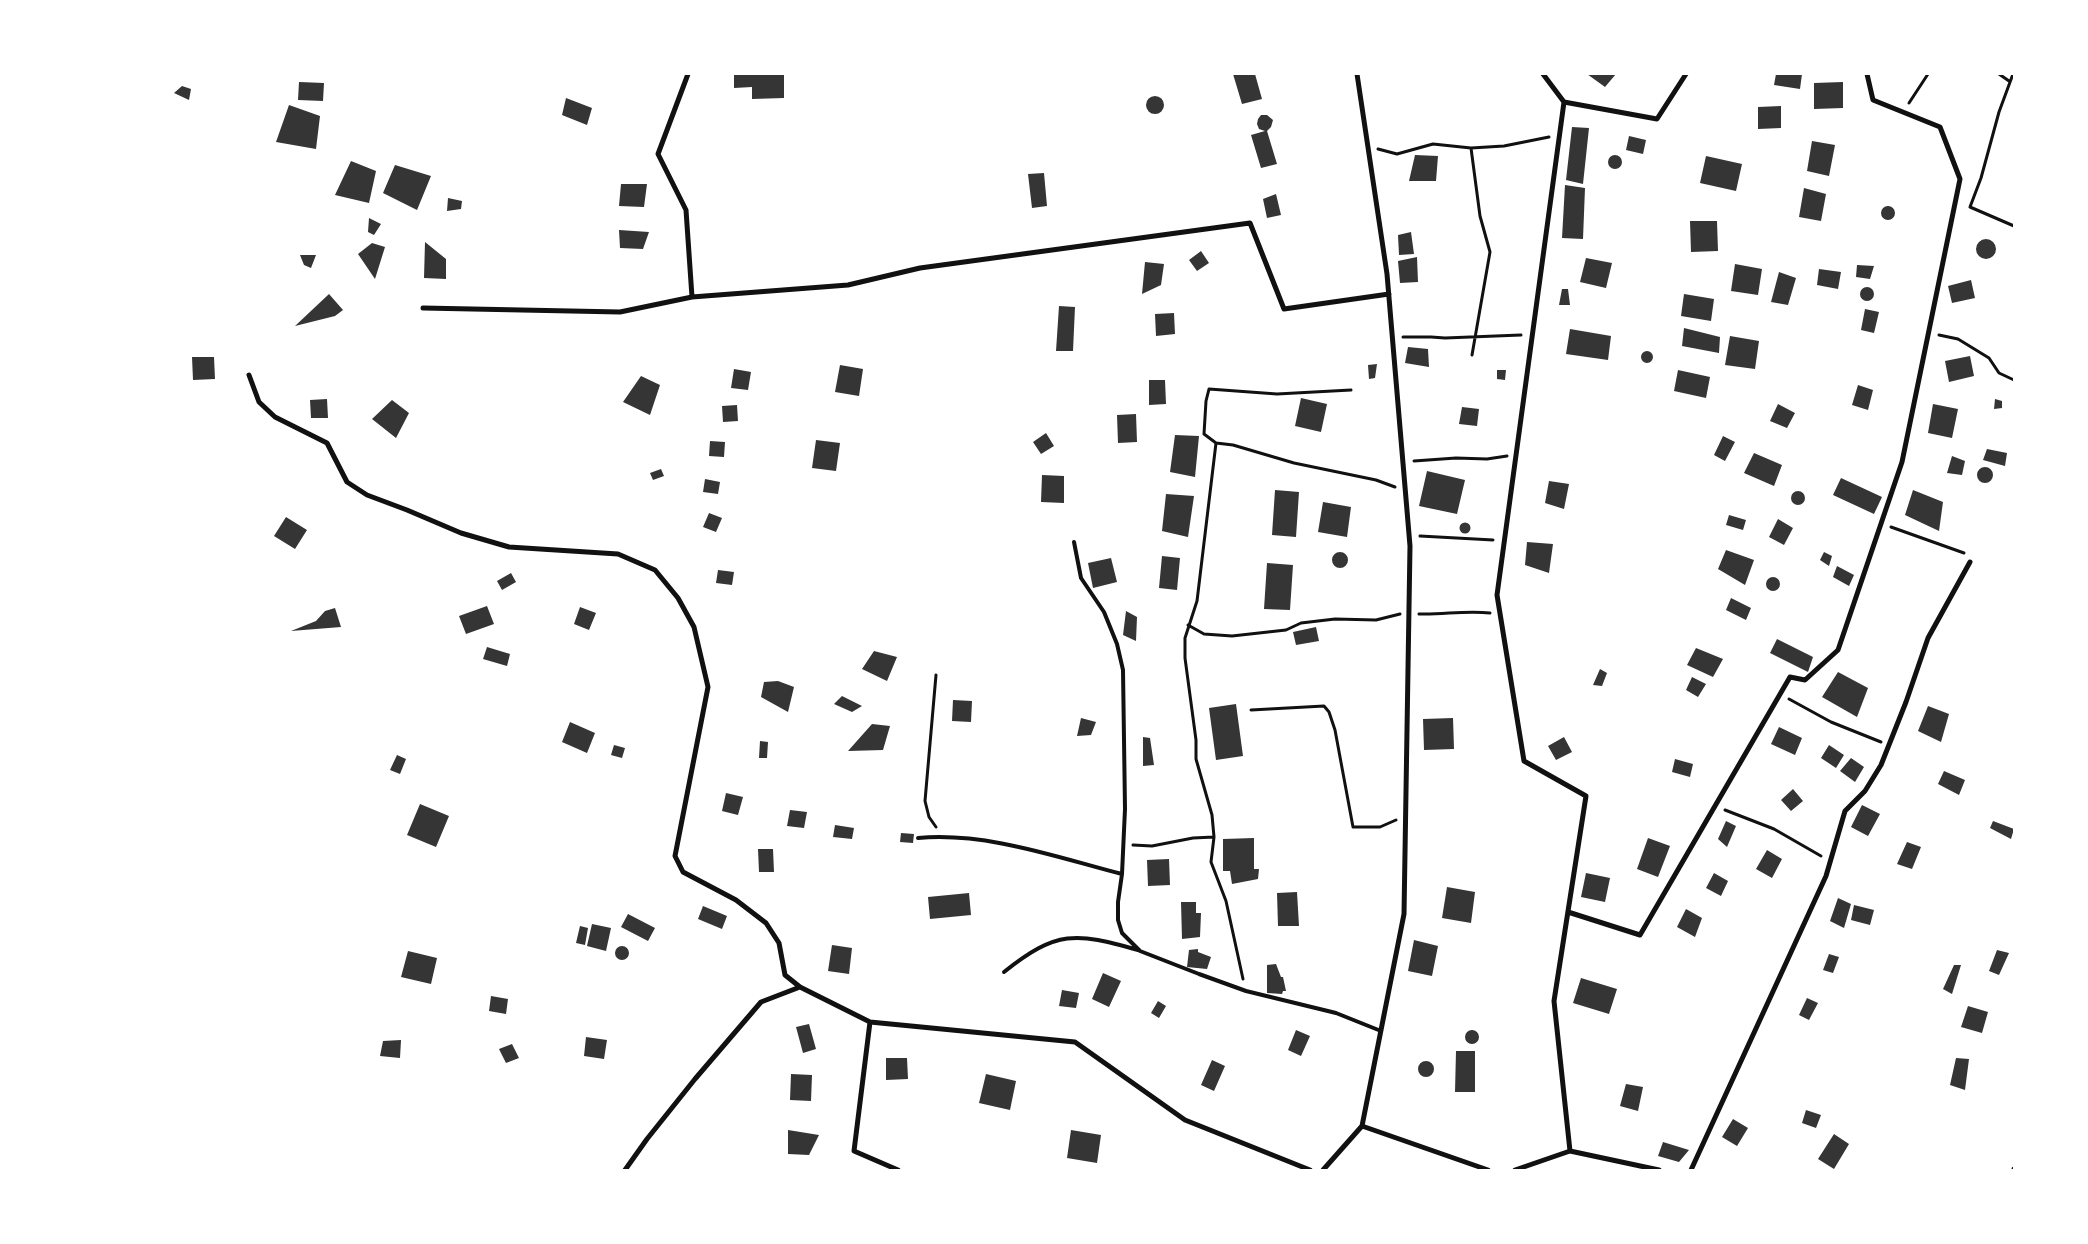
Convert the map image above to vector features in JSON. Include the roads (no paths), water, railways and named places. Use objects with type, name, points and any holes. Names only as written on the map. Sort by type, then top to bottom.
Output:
[{"type":"street","points":[[688,74],[658,154],[686,210],[692,298]]},
{"type":"street","points":[[1323,1170],[1362,1126],[1404,914],[1409,536],[1389,294],[1357,74]]},
{"type":"street","points":[[1543,74],[1564,102],[1657,119],[1686,74]]},
{"type":"street","points":[[1568,912],[1640,935],[1790,677],[1805,680],[1838,650],[1902,462],[1960,179],[1940,127],[1873,100],[1867,74]]},
{"type":"street","points":[[1564,102],[1497,595],[1524,761],[1586,796],[1554,1001],[1570,1151]]},
{"type":"street","points":[[423,308],[620,312],[692,298],[848,285],[920,268],[1250,223],[1284,309],[1389,294]]},
{"type":"street","points":[[249,374],[259,402],[275,417],[327,443],[347,482],[367,495],[461,533],[509,547],[618,554],[656,570],[678,598],[694,627],[708,687],[675,856],[683,872],[736,900],[766,923],[779,943],[785,975],[800,988],[870,1022],[1075,1042],[1185,1120],[1310,1170]]},
{"type":"street","points":[[1691,1170],[1822,885],[1845,811],[1865,791],[1881,764],[1906,702],[1928,638],[1970,562]]},
{"type":"street","points":[[625,1170],[647,1139],[696,1078],[761,1002],[800,988]]},
{"type":"street","points":[[870,1022],[854,1151],[898,1170]]},
{"type":"street","points":[[1362,1126],[1488,1170]]},
{"type":"street","points":[[1515,1170],[1570,1151],[1659,1170]]},
{"type":"lane","points":[[1074,542],[1081,578],[1104,612],[1117,644],[1123,670],[1125,800],[1118,920],[1122,933],[1140,950]]},
{"type":"lane","points":[[918,838],[941,836],[1003,844],[1122,874]]},
{"type":"lane","points":[[1004,972],[1031,952],[1061,938],[1096,938],[1140,950],[1246,991],[1336,1013],[1381,1031]]}]
